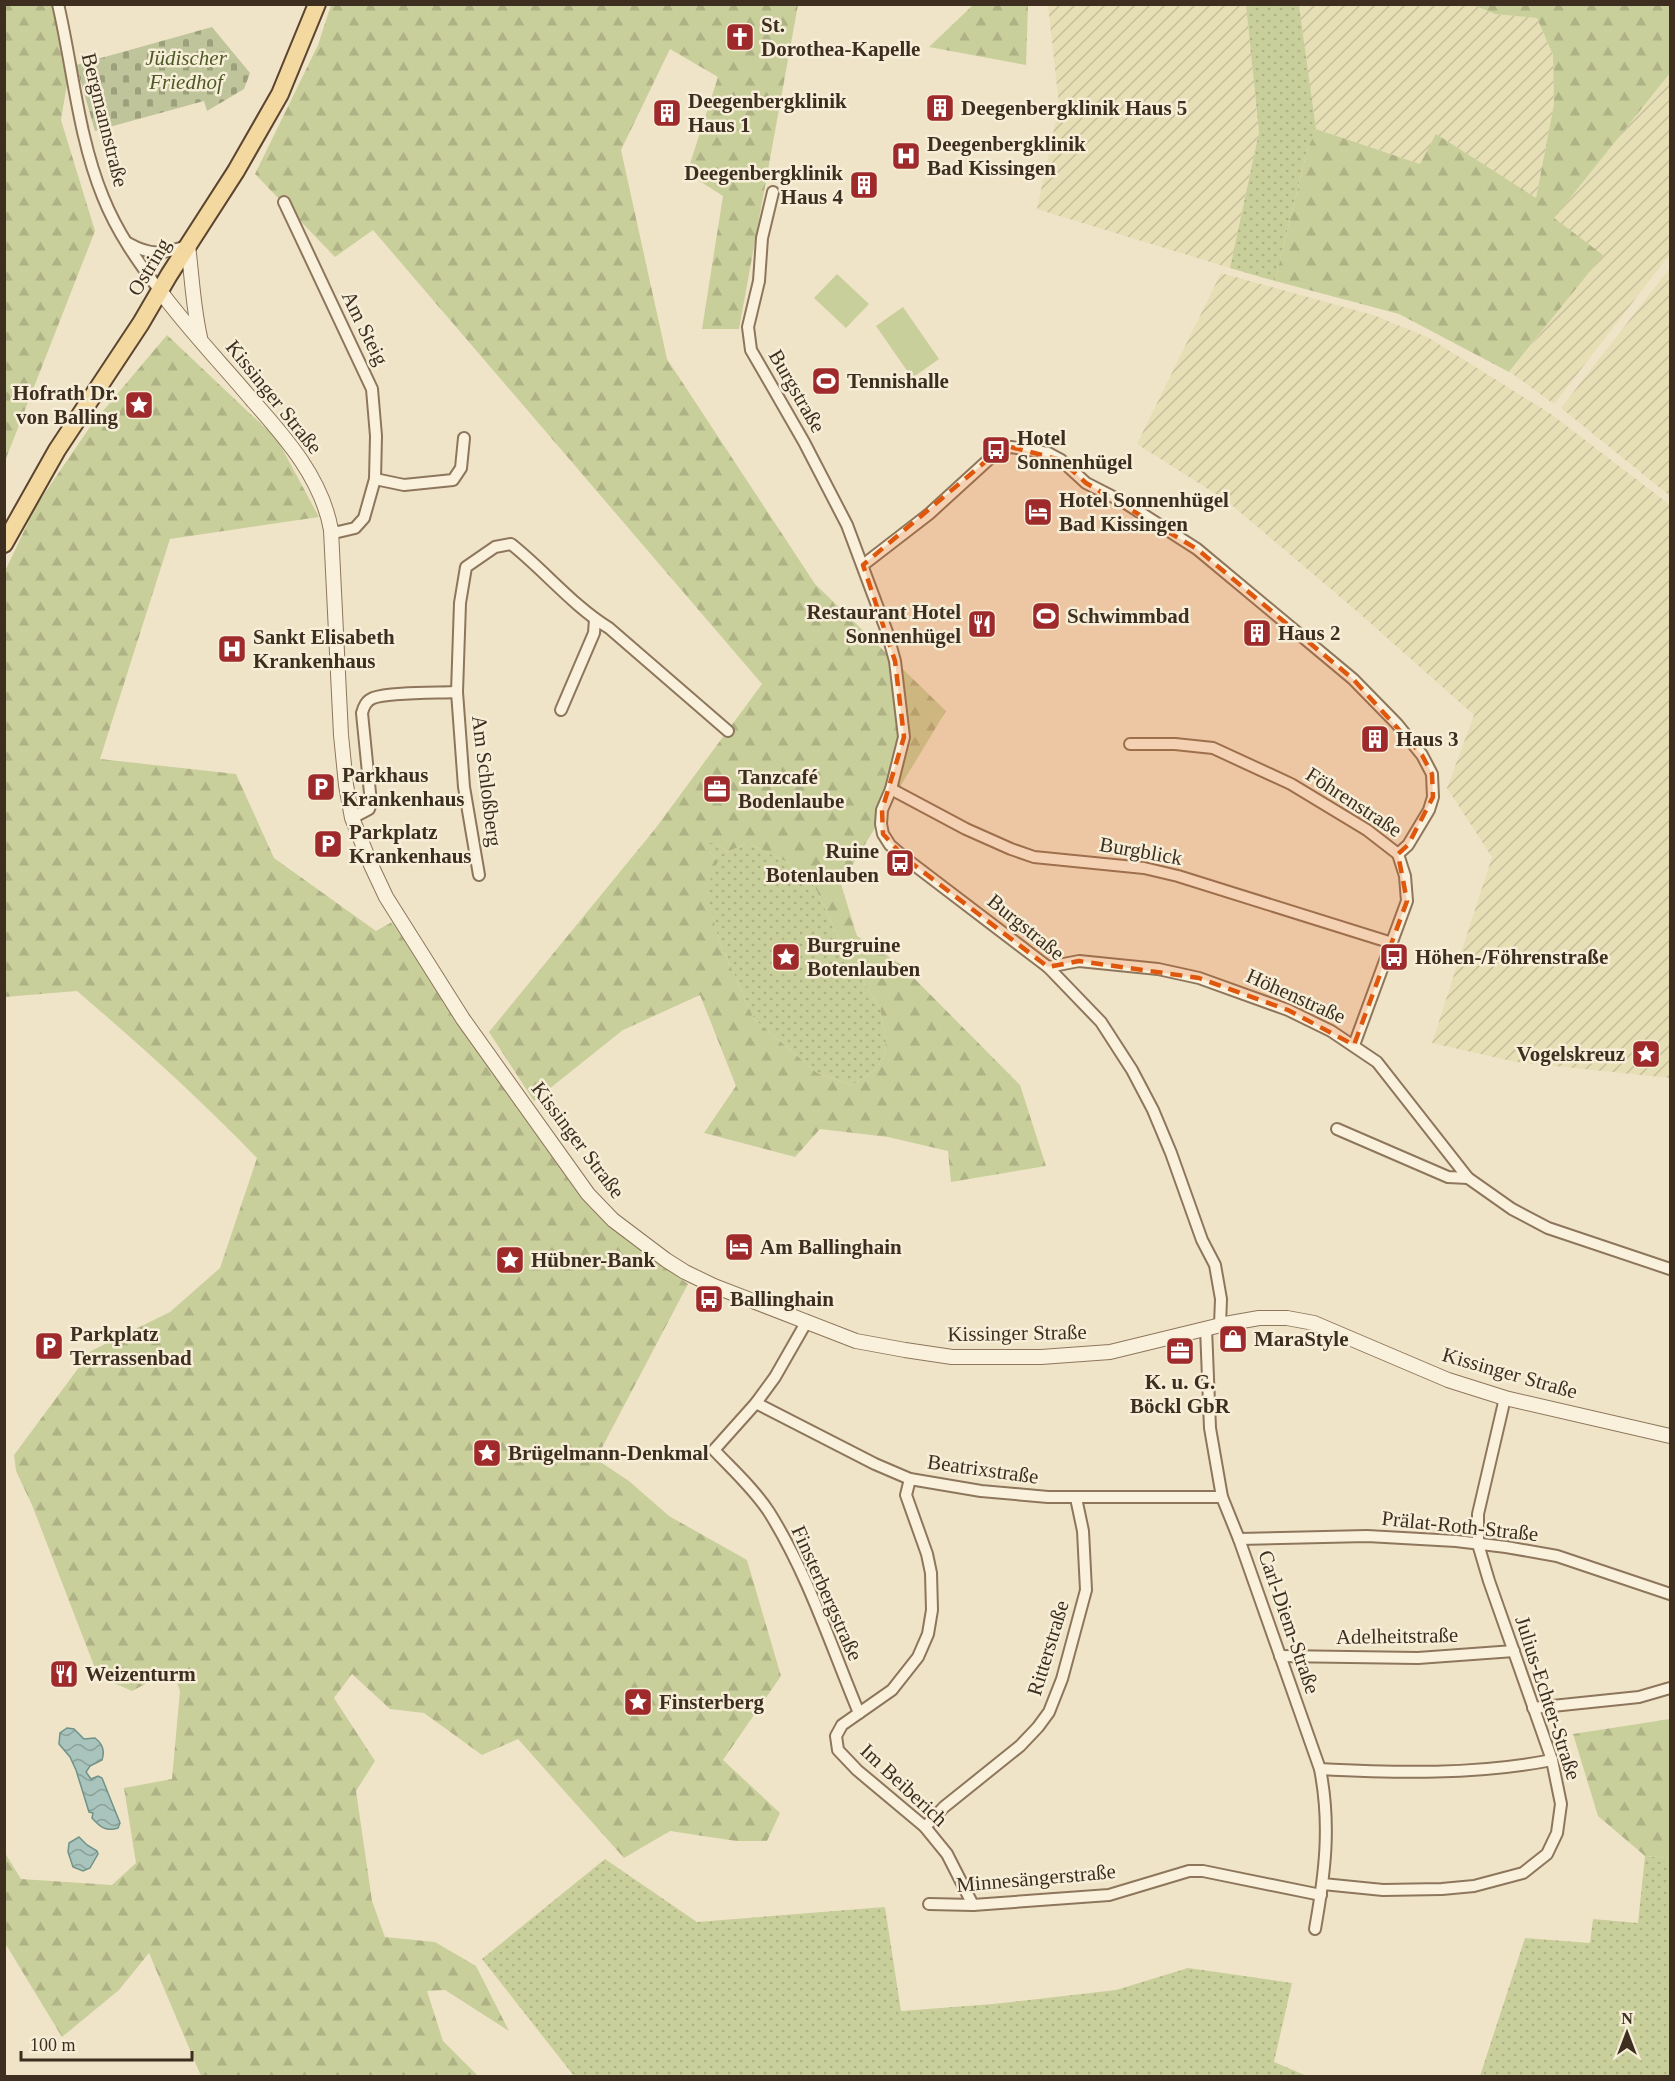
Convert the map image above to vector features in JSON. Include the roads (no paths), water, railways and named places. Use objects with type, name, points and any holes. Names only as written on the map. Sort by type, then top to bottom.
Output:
[{"type":"main road","name":"Ostring","points":[[4,544],[57,450],[236,171],[280,94],[317,4]]},
{"type":"street","name":"Bergmannstraße","points":[[58,4],[90,161],[103,198],[125,241],[160,291]]},
{"type":"street","name":"Burgstraße","points":[[773,192],[762,238],[759,281],[748,327],[751,350],[847,525],[887,632],[895,661],[904,737],[891,789],[882,810],[883,834],[905,858],[1048,967],[1101,1022],[1132,1070],[1153,1110],[1202,1240],[1215,1265],[1221,1299],[1213,1327]]},
{"type":"street","name":"Am Steig","points":[[284,202],[372,388],[376,436],[375,479],[364,518],[355,528],[338,532],[331,530]]},
{"type":"street","points":[[125,241],[142,250],[157,253],[170,252],[188,246],[194,313],[200,339]]},
{"type":"street","name":"Kissinger Straße","points":[[160,291],[178,315],[282,433],[304,464],[329,515],[341,735],[346,785],[358,836],[381,886],[463,1019],[588,1194],[614,1220],[686,1272],[714,1286],[856,1341],[952,1357],[1041,1358],[1110,1352],[1259,1318],[1287,1318],[1314,1323],[1448,1380],[1505,1398],[1671,1436]]},
{"type":"street","points":[[375,479],[404,485],[453,480],[461,468],[464,438]]},
{"type":"street","points":[[863,565],[935,508],[998,451],[1011,447],[1048,453],[1061,460],[1086,483],[1127,504],[1197,549],[1353,679],[1397,724],[1422,755],[1432,774],[1433,797],[1408,844],[1398,854]]},
{"type":"street","name":"Am Schloßberg","points":[[479,875],[464,788],[457,692],[463,576],[466,567],[495,547],[511,544],[533,561],[595,619],[609,627],[728,731]]},
{"type":"street","points":[[561,710],[594,633],[595,619]]},
{"type":"street","name":"Am Schloßberg","points":[[352,818],[369,809],[371,803],[362,713],[365,704],[374,698],[389,695],[457,692]]},
{"type":"street","name":"Föhrenstraße","points":[[1130,744],[1174,744],[1213,748],[1290,784],[1367,830],[1398,854],[1405,876],[1407,902],[1354,1045]]},
{"type":"street","name":"Burgblick","points":[[891,789],[966,829],[1034,857],[1144,868],[1178,876],[1392,943]]},
{"type":"street","name":"Höhenstraße","points":[[1048,967],[1078,962],[1158,969],[1199,978],[1288,1010],[1331,1031],[1377,1062],[1468,1178],[1512,1209],[1548,1228],[1671,1269]]},
{"type":"street","name":"Höhenstraße","points":[[1337,1129],[1448,1177],[1468,1178]]},
{"type":"street","name":"Finsterbergstraße","points":[[807,1322],[775,1377],[756,1403],[714,1450],[753,1491],[768,1511],[801,1571],[859,1713]]},
{"type":"street","name":"Carl-Diem-Straße","points":[[1213,1327],[1210,1428],[1222,1497],[1320,1769],[1325,1795],[1327,1825],[1322,1889],[1315,1929]]},
{"type":"street","name":"Julius-Echter-Straße","points":[[1322,1889],[1442,1889],[1474,1886],[1523,1873],[1547,1854],[1557,1833],[1561,1804],[1552,1761],[1478,1544],[1478,1514],[1505,1398]]},
{"type":"street","name":"Beatrixstraße","points":[[756,1403],[875,1464],[910,1479],[981,1491],[1076,1498],[1222,1497]]},
{"type":"street","name":"Im Beiberich","points":[[910,1479],[906,1495],[927,1554],[931,1573],[933,1610],[928,1634],[918,1657],[892,1690],[842,1725],[836,1736],[838,1750],[857,1770],[925,1827],[947,1854],[973,1905]]},
{"type":"street","name":"Ritterstraße","points":[[925,1827],[944,1807],[1020,1746],[1049,1712],[1062,1679],[1086,1590],[1083,1532],[1076,1498]]},
{"type":"street","name":"Prälat-Roth-Straße","points":[[1239,1539],[1367,1536],[1456,1541],[1506,1547],[1557,1556],[1671,1594]]},
{"type":"street","name":"Adelheitstraße","points":[[1280,1656],[1418,1658],[1514,1651]]},
{"type":"street","points":[[1533,1708],[1639,1698],[1671,1688]]},
{"type":"street","points":[[1320,1769],[1375,1772],[1468,1771],[1552,1761]]},
{"type":"street","name":"Minnesängerstraße","points":[[929,1904],[973,1905],[1109,1895],[1189,1871],[1203,1871],[1322,1889]]},
{"type":"water","points":[[67,1728],[74,1729],[84,1739],[95,1738],[102,1745],[102,1760],[90,1766],[86,1772],[91,1779],[98,1776],[102,1778],[120,1823],[118,1828],[104,1828],[92,1818],[93,1813],[89,1812],[76,1770],[70,1757],[59,1744],[60,1733]]},
{"type":"water","points":[[79,1837],[98,1854],[90,1868],[83,1871],[73,1867],[68,1852],[69,1843]]},
{"type":"place","name":"St. Dorothea-Kapelle","points":[[740,37]]},
{"type":"place","name":"Deegenbergklinik Haus 5","points":[[940,108]]},
{"type":"place","name":"Deegenbergklinik Haus 1","points":[[667,113]]},
{"type":"place","name":"Deegenbergklinik Bad Kissingen","points":[[906,156]]},
{"type":"place","name":"Deegenbergklinik Haus 4","points":[[864,185]]},
{"type":"place","name":"Tennishalle","points":[[826,381]]},
{"type":"place","name":"Hofrath Dr. von Balling","points":[[139,405]]},
{"type":"place","name":"Hotel Sonnenhügel","points":[[996,450]]},
{"type":"place","name":"Hotel Sonnenhügel Bad Kissingen","points":[[1038,512]]},
{"type":"place","name":"Schwimmbad","points":[[1046,616]]},
{"type":"place","name":"Restaurant Hotel Sonnenhügel","points":[[982,624]]},
{"type":"place","name":"Haus 2","points":[[1257,633]]},
{"type":"place","name":"Sankt Elisabeth Krankenhaus","points":[[232,649]]},
{"type":"place","name":"Haus 3","points":[[1375,739]]},
{"type":"place","name":"Parkhaus Krankenhaus","points":[[321,787]]},
{"type":"place","name":"Tanzcafé Bodenlaube","points":[[717,789]]},
{"type":"place","name":"Parkplatz Krankenhaus","points":[[328,844]]},
{"type":"place","name":"Ruine Botenlauben","points":[[900,863]]},
{"type":"place","name":"Burgruine Botenlauben","points":[[786,957]]},
{"type":"place","name":"Höhen-/Föhrenstraße","points":[[1394,957]]},
{"type":"place","name":"Vogelskreuz","points":[[1646,1054]]},
{"type":"place","name":"Am Ballinghain","points":[[739,1247]]},
{"type":"place","name":"Hübner-Bank","points":[[510,1260]]},
{"type":"place","name":"Ballinghain","points":[[709,1299]]},
{"type":"place","name":"MaraStyle","points":[[1233,1339]]},
{"type":"place","name":"Parkplatz Terrassenbad","points":[[49,1346]]},
{"type":"place","name":"K. u. G. Böckl GbR","points":[[1180,1351]]},
{"type":"place","name":"Brügelmann-Denkmal","points":[[487,1453]]},
{"type":"place","name":"Weizenturm","points":[[64,1674]]},
{"type":"place","name":"Finsterberg","points":[[638,1702]]},
{"type":"park label","name":"Jüdischer Friedhof","points":[[186,70]]}]
